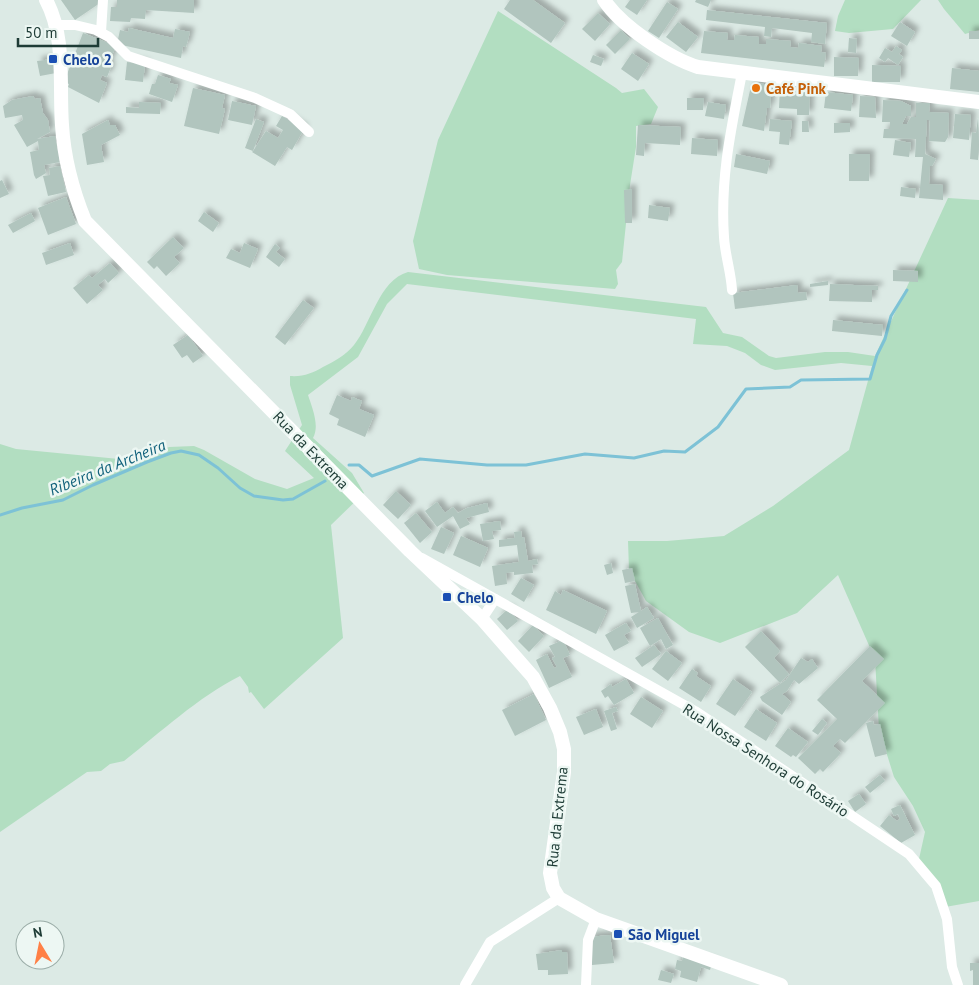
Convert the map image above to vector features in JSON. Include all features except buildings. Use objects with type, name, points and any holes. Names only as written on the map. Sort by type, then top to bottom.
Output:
[{"type":"street","name":"Rua da Extrema","points":[[46,0],[58,31],[65,161],[85,221],[410,551],[482,619],[533,677],[550,708],[560,732],[564,749],[564,772],[550,872],[553,888],[560,898]]},
{"type":"street","points":[[101,32],[103,0]]},
{"type":"street","points":[[604,0],[616,16],[665,53],[681,62],[698,67],[979,102]]},
{"type":"street","points":[[56,26],[75,25],[101,32],[109,37],[128,56],[255,98],[290,114],[309,132]]},
{"type":"street","points":[[732,290],[724,238],[723,178],[729,136],[742,73]]},
{"type":"street","name":"Rua Nossa Senhora do Rosário","points":[[410,551],[695,711],[909,854],[936,886],[947,919],[952,967],[958,985]]},
{"type":"street","points":[[482,619],[496,599]]},
{"type":"street","points":[[465,985],[490,942],[560,898],[596,919],[781,985]]},
{"type":"street","points":[[586,985],[588,940],[596,919]]},
{"type":"green space","points":[[845,0],[921,0],[893,29],[849,33],[835,31],[838,16]]},
{"type":"green space","points":[[938,0],[979,0],[979,30],[965,34]]},
{"type":"green space","points":[[498,11],[622,93],[644,89],[658,107],[651,124],[636,126],[636,147],[622,262],[616,270],[618,284],[615,289],[447,275],[419,269],[413,241],[438,140]]},
{"type":"green space","points":[[948,198],[979,200],[979,901],[945,907],[917,868],[925,832],[913,806],[894,777],[879,729],[875,659],[838,575],[797,613],[720,643],[689,632],[646,601],[629,570],[628,541],[667,541],[724,536],[773,506],[849,450],[872,366],[841,363],[775,370],[761,365],[745,353],[727,346],[693,344],[696,319],[407,284],[387,304],[358,357],[308,395],[316,422],[313,438],[352,473],[364,493],[331,525],[343,638],[264,709],[251,692],[249,693],[248,687],[240,676],[209,694],[124,761],[110,764],[101,771],[87,772],[0,832],[0,444],[16,449],[119,459],[155,453],[169,447],[194,446],[255,479],[287,489],[314,478],[285,451],[302,425],[290,385],[290,376],[312,373],[347,352],[360,336],[383,293],[398,277],[408,272],[706,307],[723,333],[742,337],[769,356],[776,358],[825,352],[848,352],[875,356]]},
{"type":"waterway","name":"Ribeira da Archeira","points":[[349,465],[359,465],[372,476],[420,459],[487,465],[526,465],[585,454],[634,458],[664,451],[685,452],[718,427],[746,389],[790,387],[801,380],[870,379],[877,355],[885,339],[891,316],[907,290]]},
{"type":"waterway","name":"Ribeira da Archeira","points":[[0,515],[22,508],[63,500],[147,462],[181,451],[199,455],[218,468],[240,488],[254,496],[283,500],[293,499],[325,481]]},
{"type":"place","name":"Chelo 2","points":[[53,59]]},
{"type":"place","name":"Café Pink","points":[[756,88]]},
{"type":"place","name":"Chelo","points":[[447,597]]},
{"type":"place","name":"São Miguel","points":[[618,934]]}]
